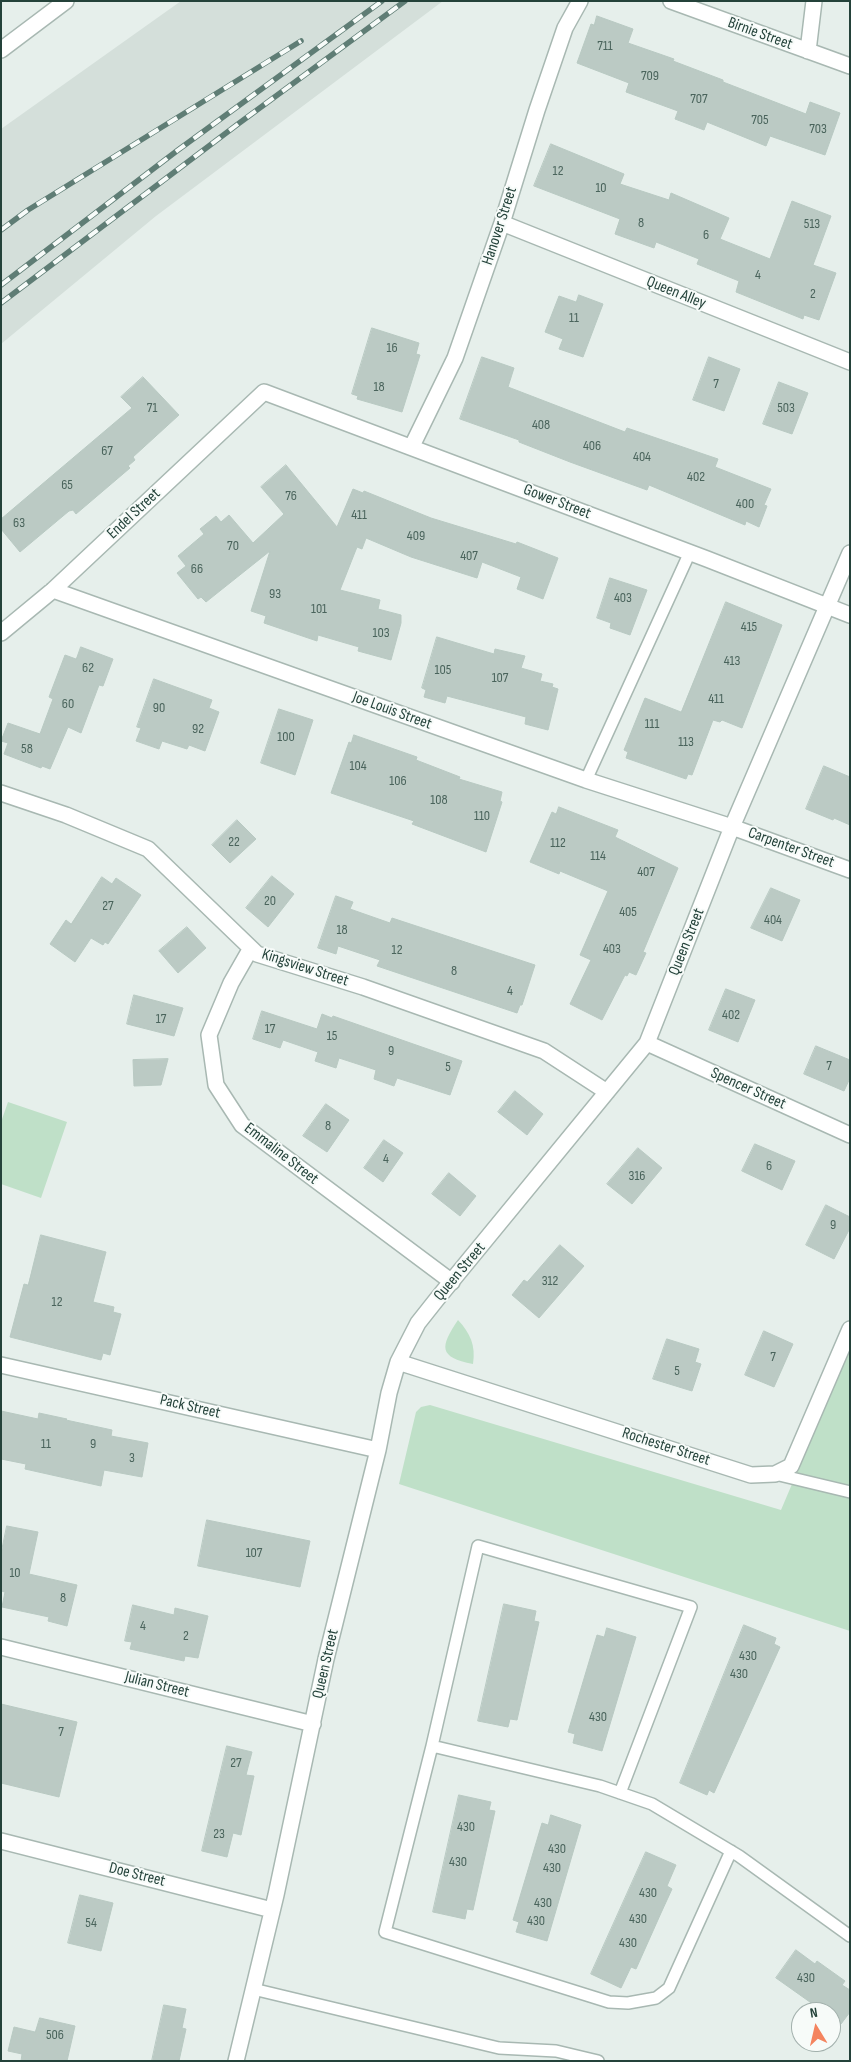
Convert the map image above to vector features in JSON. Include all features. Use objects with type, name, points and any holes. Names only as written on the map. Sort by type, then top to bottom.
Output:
[{"type":"street","points":[[1,50],[66,1]]},
{"type":"street","name":"Hanover Street","points":[[412,446],[455,358],[502,223],[565,28],[580,1]]},
{"type":"street","name":"Birnie Street","points":[[671,1],[850,66]]},
{"type":"street","points":[[808,51],[814,1]]},
{"type":"street","name":"Queen Alley","points":[[502,223],[850,362]]},
{"type":"street","name":"Gower Street","points":[[264,392],[412,446],[850,615]]},
{"type":"street","name":"Endel Street","points":[[1,633],[53,590],[264,392]]},
{"type":"street","name":"Queen Street","points":[[236,2061],[272,1910],[326,1659],[378,1450],[388,1393],[398,1362],[418,1323],[647,1043],[732,827],[850,552]]},
{"type":"street","name":"Joe Louis Street","points":[[53,590],[586,780],[732,827]]},
{"type":"street","name":"Kingsview Street","points":[[2,795],[66,815],[148,849],[257,954],[363,987],[544,1051],[607,1092]]},
{"type":"street","name":"Carpenter Street","points":[[732,827],[850,870]]},
{"type":"street","name":"Emmaline Street","points":[[251,948],[231,983],[209,1035],[216,1085],[242,1125],[452,1282]]},
{"type":"street","name":"Spencer Street","points":[[647,1043],[850,1135]]},
{"type":"street","points":[[775,1474],[791,1466],[850,1329]]},
{"type":"street","name":"Rochester Street","points":[[398,1362],[751,1475],[775,1474]]},
{"type":"street","name":"Pack Street","points":[[1,1366],[378,1450]]},
{"type":"street","name":"Julian Street","points":[[1,1647],[312,1724]]},
{"type":"street","name":"Doe Street","points":[[1,1841],[272,1910]]},
{"type":"lane","points":[[586,780],[690,552]]},
{"type":"lane","points":[[775,1474],[850,1492]]},
{"type":"lane","points":[[620,1793],[691,1607],[478,1546],[432,1746],[385,1932],[609,2002],[628,2003],[656,1998],[669,1988],[731,1851]]},
{"type":"lane","points":[[432,1746],[600,1786],[652,1804],[731,1851],[850,1936]]},
{"type":"lane","points":[[253,1989],[499,2048],[556,2051],[598,2061]]},
{"type":"shaded area","points":[[181,1],[443,1],[156,216],[1,344],[1,129]]},
{"type":"green space","points":[[8,1102],[67,1122],[41,1198],[1,1184],[1,1122]]},
{"type":"green space","points":[[458,1320],[466,1330],[473,1345],[473,1364],[453,1358],[446,1350],[448,1337]]},
{"type":"green space","points":[[850,1347],[850,1631],[399,1484],[416,1412],[421,1407],[430,1405],[781,1510]]},
{"type":"building","points":[[597,16],[633,29],[628,43],[674,59],[673,61],[723,80],[723,82],[806,114],[810,102],[840,113],[825,155],[770,136],[766,146],[707,122],[704,130],[675,119],[678,111],[626,92],[629,83],[577,63],[591,24],[594,25]]},
{"type":"building","points":[[551,144],[624,174],[620,184],[669,200],[671,193],[729,218],[720,239],[770,259],[792,201],[831,216],[813,265],[836,273],[819,320],[804,315],[803,319],[736,292],[739,281],[697,264],[699,259],[656,242],[654,248],[615,234],[620,219],[534,186]]},
{"type":"building","points":[[579,295],[603,304],[583,357],[559,349],[563,339],[545,332],[559,296],[576,302]]},
{"type":"building","points":[[372,328],[419,343],[416,354],[420,355],[402,412],[357,399],[358,396],[352,394]]},
{"type":"building","points":[[482,357],[514,368],[508,387],[625,432],[627,428],[718,459],[715,467],[771,489],[764,505],[767,506],[759,527],[746,521],[745,525],[649,485],[647,490],[460,419]]},
{"type":"building","points":[[709,357],[740,369],[724,411],[693,400]]},
{"type":"building","points":[[143,377],[179,415],[133,457],[135,460],[128,466],[130,468],[76,514],[73,510],[69,511],[20,552],[1,529],[1,519],[132,408],[121,397]]},
{"type":"building","points":[[779,382],[808,393],[792,434],[763,424]]},
{"type":"building","points":[[286,465],[337,527],[353,489],[363,493],[364,491],[431,518],[516,544],[517,542],[558,558],[543,599],[517,589],[521,577],[482,562],[477,578],[411,557],[366,538],[362,549],[357,547],[340,590],[380,600],[378,609],[401,615],[401,623],[391,660],[358,651],[359,647],[318,635],[317,641],[264,623],[266,616],[251,611],[270,551],[206,602],[201,597],[198,599],[177,573],[186,566],[178,556],[204,534],[200,529],[216,516],[221,522],[229,515],[253,543],[284,514],[261,487]]},
{"type":"building","points":[[610,578],[647,590],[630,635],[610,628],[611,623],[597,618]]},
{"type":"building","points":[[726,602],[782,625],[742,728],[722,720],[720,722],[713,720],[692,775],[688,774],[686,779],[626,758],[628,752],[624,750],[645,698],[681,712]]},
{"type":"building","points":[[437,637],[494,654],[495,649],[525,656],[521,668],[542,674],[540,681],[553,684],[552,687],[558,689],[548,730],[525,724],[526,717],[447,696],[445,703],[424,697],[426,690],[422,688]]},
{"type":"building","points":[[81,647],[113,659],[103,686],[99,685],[81,733],[68,727],[50,769],[42,766],[41,768],[4,754],[8,743],[1,741],[8,723],[40,734],[53,699],[49,697],[65,655],[76,659]]},
{"type":"building","points":[[154,679],[212,700],[209,708],[219,712],[205,751],[189,745],[187,749],[162,741],[159,749],[136,741],[141,728],[137,727]]},
{"type":"building","points":[[279,709],[313,720],[295,775],[261,763]]},
{"type":"building","points":[[354,735],[417,757],[416,760],[460,777],[459,779],[502,792],[500,801],[502,802],[486,852],[412,824],[414,821],[331,793],[349,742],[351,743]]},
{"type":"building","points":[[824,766],[850,777],[850,825],[806,809]]},
{"type":"building","points":[[559,807],[618,830],[615,837],[678,868],[643,952],[646,953],[636,975],[629,972],[627,976],[625,975],[602,1020],[570,1004],[591,960],[580,955],[608,891],[560,871],[559,874],[530,862],[552,812],[556,814]]},
{"type":"building","points":[[237,820],[256,839],[230,863],[212,845]]},
{"type":"building","points":[[272,876],[294,894],[268,927],[246,908]]},
{"type":"building","points":[[102,877],[112,884],[116,878],[141,895],[108,944],[105,942],[103,945],[91,938],[75,962],[50,944],[66,920],[71,924]]},
{"type":"building","points":[[771,888],[800,900],[782,941],[751,928]]},
{"type":"building","points":[[336,896],[353,902],[350,909],[390,923],[392,918],[535,965],[522,1005],[520,1005],[517,1013],[377,966],[380,960],[338,946],[336,954],[318,948]]},
{"type":"building","points":[[187,927],[206,948],[178,973],[159,951]]},
{"type":"building","points":[[726,989],[755,1000],[738,1042],[709,1030]]},
{"type":"building","points":[[134,995],[183,1008],[174,1036],[127,1024]]},
{"type":"building","points":[[262,1011],[317,1029],[322,1014],[332,1018],[333,1016],[462,1061],[450,1095],[397,1078],[394,1086],[374,1079],[376,1070],[339,1058],[336,1068],[315,1061],[318,1052],[283,1040],[280,1048],[253,1039]]},
{"type":"building","points":[[816,1046],[850,1060],[850,1078],[844,1091],[804,1074]]},
{"type":"building","points":[[168,1059],[161,1085],[134,1086],[133,1060]]},
{"type":"building","points":[[515,1091],[543,1114],[527,1135],[498,1112]]},
{"type":"building","points":[[326,1104],[349,1120],[327,1152],[303,1136]]},
{"type":"building","points":[[384,1140],[403,1153],[383,1182],[364,1168]]},
{"type":"building","points":[[755,1144],[795,1161],[782,1190],[742,1171]]},
{"type":"building","points":[[638,1148],[662,1168],[632,1204],[607,1184]]},
{"type":"building","points":[[449,1173],[476,1196],[460,1216],[432,1194]]},
{"type":"building","points":[[826,1205],[850,1217],[850,1228],[834,1259],[806,1245]]},
{"type":"building","points":[[41,1235],[106,1252],[93,1302],[114,1307],[113,1312],[121,1314],[110,1355],[103,1353],[101,1360],[10,1337],[24,1284],[28,1285]]},
{"type":"building","points":[[560,1245],[584,1266],[539,1318],[512,1295],[524,1280],[527,1282]]},
{"type":"building","points":[[764,1331],[793,1344],[774,1387],[745,1375]]},
{"type":"building","points":[[667,1339],[699,1349],[695,1362],[701,1364],[692,1391],[653,1379]]},
{"type":"building","points":[[1,1411],[38,1419],[39,1413],[67,1419],[112,1430],[111,1436],[148,1443],[142,1477],[104,1470],[101,1486],[25,1469],[26,1464],[1,1459]]},
{"type":"building","points":[[207,1520],[310,1541],[300,1587],[198,1566]]},
{"type":"building","points":[[7,1526],[38,1532],[29,1574],[77,1585],[67,1626],[48,1621],[49,1617],[2,1607],[5,1592],[1,1591],[1,1554]]},
{"type":"building","points":[[504,1604],[536,1611],[534,1621],[539,1622],[517,1720],[510,1719],[508,1727],[478,1721]]},
{"type":"building","points":[[133,1605],[174,1615],[175,1608],[208,1616],[198,1658],[185,1656],[184,1661],[130,1649],[132,1642],[125,1641]]},
{"type":"building","points":[[744,1625],[776,1638],[774,1644],[780,1647],[714,1793],[709,1790],[707,1795],[680,1783]]},
{"type":"building","points":[[607,1628],[636,1637],[602,1751],[573,1743],[575,1734],[568,1732],[597,1635],[604,1637]]},
{"type":"building","points":[[1,1704],[77,1722],[59,1797],[1,1783]]},
{"type":"building","points":[[227,1746],[252,1752],[246,1775],[254,1776],[241,1835],[233,1833],[227,1857],[202,1851]]},
{"type":"building","points":[[459,1795],[491,1802],[489,1810],[495,1811],[473,1910],[467,1909],[465,1919],[433,1912]]},
{"type":"building","points":[[551,1815],[581,1825],[547,1941],[516,1932],[519,1922],[513,1920],[542,1823],[548,1825]]},
{"type":"building","points":[[646,1852],[676,1865],[667,1886],[672,1889],[636,1969],[631,1967],[621,1988],[591,1974]]},
{"type":"building","points":[[80,1895],[113,1903],[101,1951],[68,1943]]},
{"type":"building","points":[[796,1950],[815,1964],[817,1961],[845,1981],[842,1985],[850,1990],[850,2012],[841,2024],[841,2002],[810,2002],[776,1978]]},
{"type":"building","points":[[164,2005],[186,2009],[182,2028],[186,2029],[179,2061],[152,2061]]},
{"type":"building","points":[[40,2018],[75,2026],[67,2061],[21,2061],[22,2054],[8,2051],[14,2027],[35,2032]]},
{"type":"railway","points":[[1,285],[178,150],[382,1]]},
{"type":"railway","points":[[1,303],[405,1]]},
{"type":"railway","points":[[1,230],[28,210],[301,41]]}]
